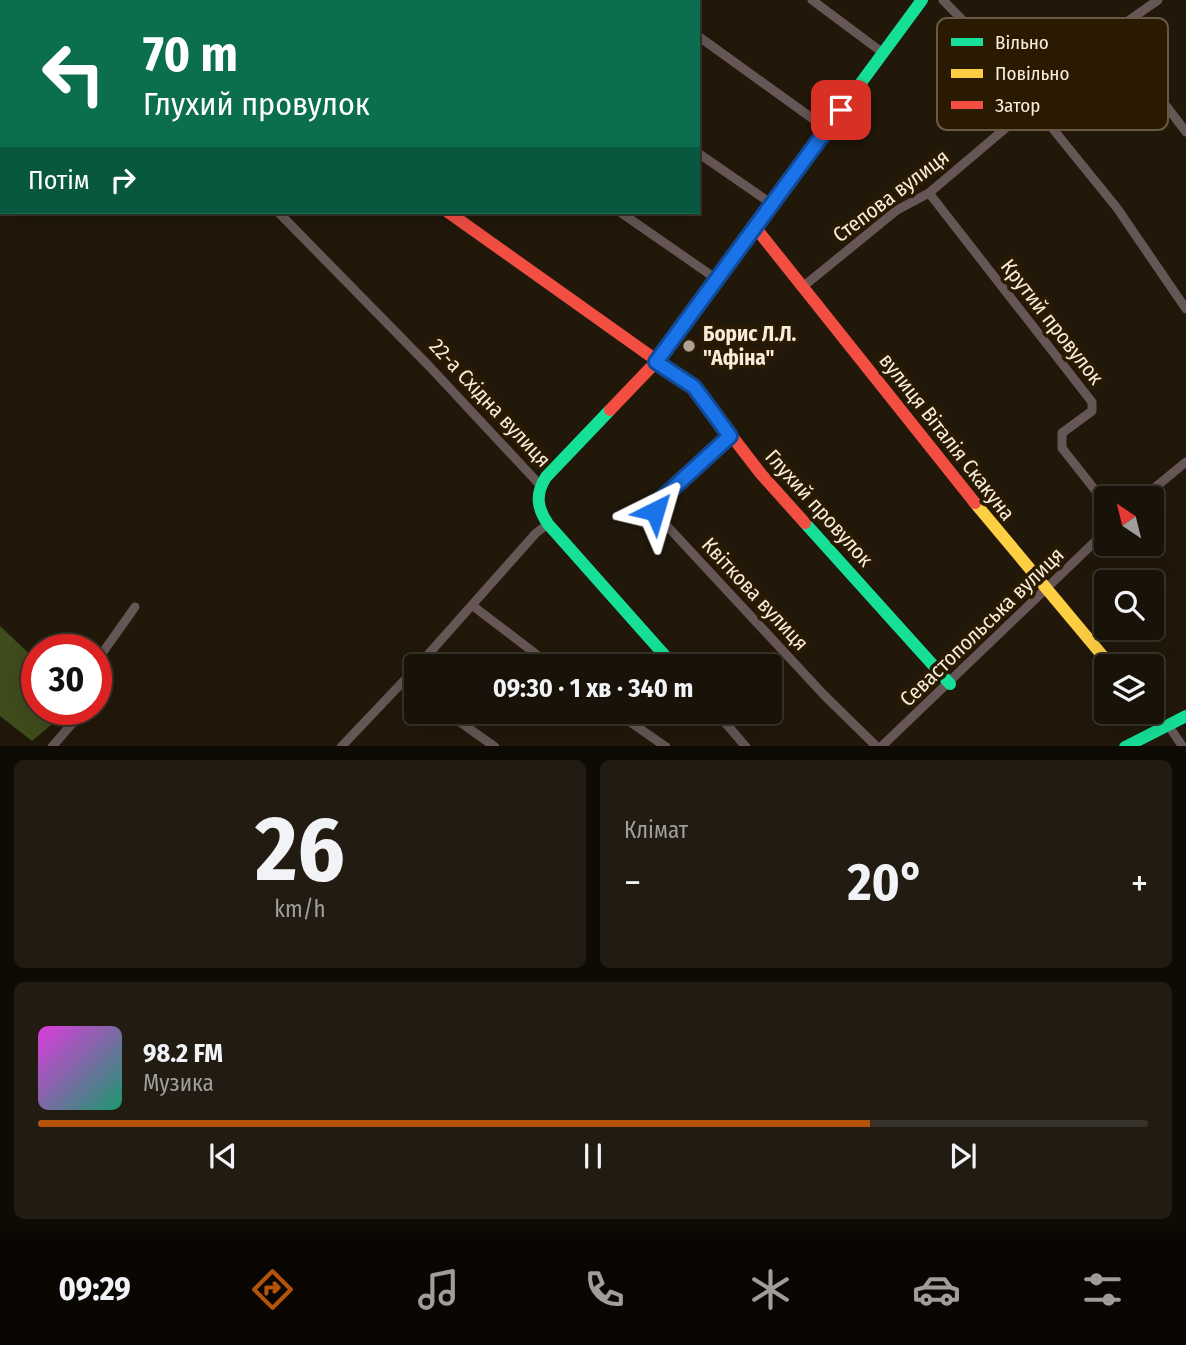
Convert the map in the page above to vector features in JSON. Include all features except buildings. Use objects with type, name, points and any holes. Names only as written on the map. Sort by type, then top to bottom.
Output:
[{"type":"street","points":[[812,0],[883,52]]},
{"type":"street","points":[[540,485],[656,362],[715,278],[922,0]]},
{"type":"street","points":[[943,0],[960,18]]},
{"type":"street","name":"Степова вулиця","points":[[1132,18],[1158,0]]},
{"type":"street","points":[[700,37],[827,129]]},
{"type":"street","points":[[1168,108],[1186,132]]},
{"type":"street","name":"Степова вулиця","points":[[805,285],[897,210],[929,193],[1003,130]]},
{"type":"street","points":[[1053,130],[1117,208],[1186,309]]},
{"type":"street","points":[[700,154],[772,204]]},
{"type":"street","name":"Крутий провулок","points":[[929,193],[1092,402],[1092,411],[1062,433],[1062,448],[1094,489]]},
{"type":"street","name":"22-а Східна вулиця","points":[[280,214],[429,366],[540,485],[538,504],[548,524],[663,654]]},
{"type":"street","name":"Глухий провулок","points":[[451,214],[694,387],[761,474],[950,684]]},
{"type":"street","points":[[623,214],[715,278]]},
{"type":"street","name":"вулиця Віталія Скакуна","points":[[755,227],[805,285],[1044,593],[1100,654]]},
{"type":"street","name":"Квіткова вулиця","points":[[730,436],[660,500],[656,513],[824,695],[878,746]]},
{"type":"street","points":[[1157,486],[1186,462]]},
{"type":"street","points":[[429,654],[536,533],[548,524]]},
{"type":"street","name":"Севастопольська вулиця","points":[[880,746],[950,684],[1094,543]]},
{"type":"street","points":[[473,606],[536,654]]},
{"type":"street","points":[[112,639],[135,607]]},
{"type":"street","points":[[342,746],[403,682]]},
{"type":"street","points":[[1127,746],[1186,716]]},
{"type":"street","points":[[463,724],[494,746]]},
{"type":"street","points":[[633,724],[665,746]]},
{"type":"street","points":[[727,724],[746,746]]},
{"type":"street","points":[[1163,724],[1182,746]]},
{"type":"street","points":[[53,746],[71,725]]},
{"type":"green space","points":[[0,626],[21,646],[21,725],[51,725],[32,741],[0,716]]},
{"type":"traffic: fast","points":[[810,152],[922,0]]},
{"type":"traffic: fast","points":[[610,410],[546,477],[540,489],[540,507],[548,524],[663,654]]},
{"type":"traffic: fast","points":[[805,523],[950,684]]},
{"type":"traffic: fast","points":[[1127,746],[1186,716]]},
{"type":"traffic: slow","points":[[975,503],[1101,654]]},
{"type":"traffic: jam","points":[[610,410],[656,362],[810,152]]},
{"type":"traffic: jam","points":[[451,214],[694,387],[761,474],[805,523]]},
{"type":"traffic: jam","points":[[755,227],[975,503]]},
{"type":"place","name":"Борис Л.Л. \"Афіна\"","points":[[689,346]]},
{"type":"route","points":[[655,511],[660,500],[730,436],[694,387],[656,362],[715,278],[841,110]]}]
